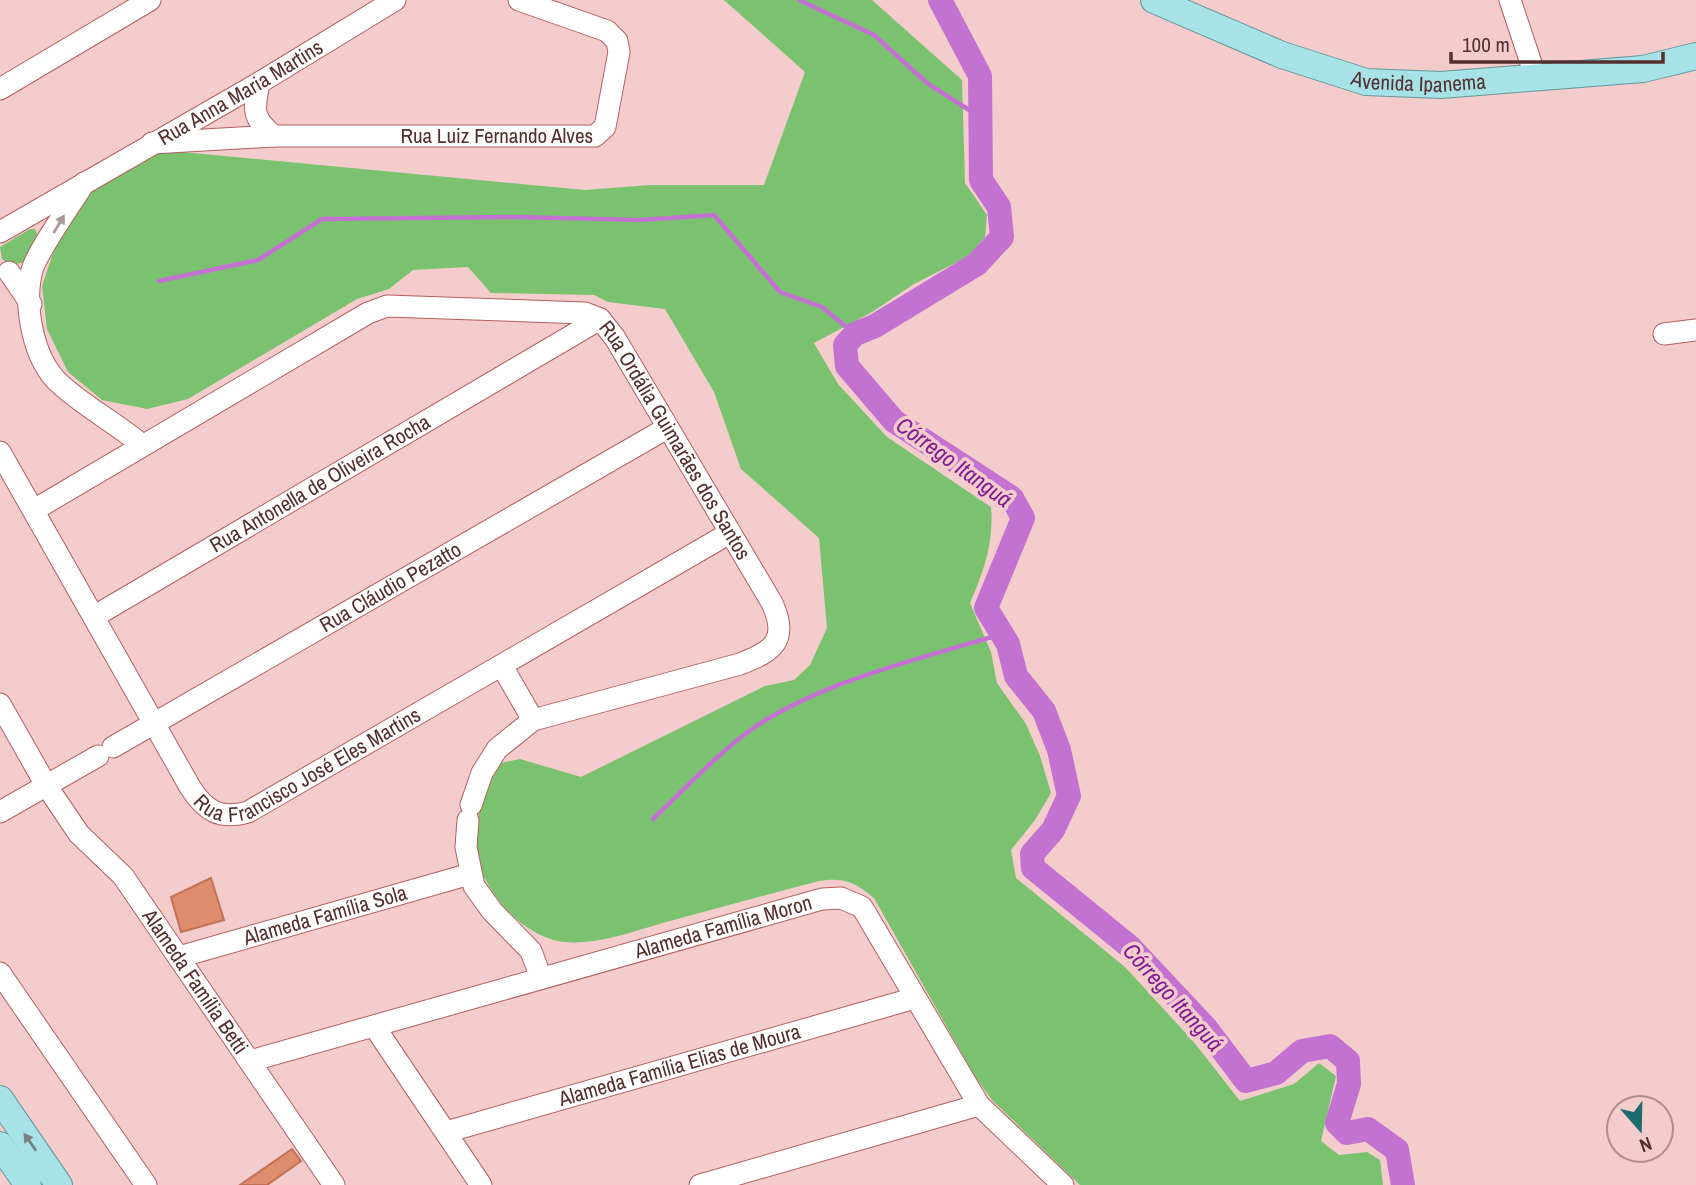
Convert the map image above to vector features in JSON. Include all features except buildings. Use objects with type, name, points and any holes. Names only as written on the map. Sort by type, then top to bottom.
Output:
[{"type":"main road","name":"Avenida Ipanema","points":[[1154,0],[1282,55],[1366,82],[1441,85],[1536,78],[1643,69],[1696,57]]},
{"type":"main road","points":[[0,1100],[60,1185]]},
{"type":"main road","points":[[0,1145],[28,1185]]},
{"type":"street","points":[[0,89],[150,0]]},
{"type":"street","name":"Rua Anna Maria Martins","points":[[48,202],[259,83],[395,0]]},
{"type":"street","name":"Rua Luiz Fernando Alves","points":[[152,143],[274,136],[595,136],[605,127],[619,52],[617,41],[607,31],[519,0]]},
{"type":"street","points":[[1510,0],[1536,78]]},
{"type":"street","points":[[259,83],[254,109],[259,125],[274,136]]},
{"type":"street","points":[[85,181],[33,268],[31,304],[35,345],[45,367],[60,384],[142,445]]},
{"type":"street","points":[[0,232],[48,202]]},
{"type":"street","points":[[0,239],[20,228],[48,202]]},
{"type":"street","points":[[4,270],[33,268]]},
{"type":"street","points":[[4,270],[31,304]]},
{"type":"street","name":"Rua Ordália Guimarães dos Santos","points":[[34,510],[368,313],[387,306],[585,313],[600,319],[615,338],[778,617],[780,631],[775,644],[764,655],[533,720],[497,749],[482,773],[470,812],[466,847],[470,874]]},
{"type":"street","points":[[534,310],[547,320],[551,334],[550,345],[544,352]]},
{"type":"street","name":"Rua Antonella de Oliveira Rocha","points":[[95,616],[600,319]]},
{"type":"street","points":[[1664,334],[1696,330]]},
{"type":"street","name":"Rua Cláudio Pezatto","points":[[0,812],[152,722],[667,428]]},
{"type":"street","name":"Rua Francisco José Eles Martins","points":[[0,452],[95,616],[152,722],[204,807],[222,816],[248,812],[728,534]]},
{"type":"street","points":[[502,666],[533,720]]},
{"type":"street","name":"Alameda Família Betti","points":[[0,704],[46,785],[79,834],[123,876],[334,1185]]},
{"type":"street","points":[[470,874],[474,886],[492,911],[531,951],[541,978]]},
{"type":"street","name":"Alameda Família Sola","points":[[179,957],[470,874]]},
{"type":"street","name":"Alameda Família Moron","points":[[250,1061],[822,899],[841,898],[862,907],[979,1105],[1063,1185]]},
{"type":"street","points":[[0,973],[146,1185]]},
{"type":"street","name":"Alameda Família Elias de Moura","points":[[446,1132],[915,998]]},
{"type":"street","points":[[374,1026],[481,1185]]},
{"type":"street","points":[[701,1185],[979,1105]]},
{"type":"green space","points":[[724,0],[872,0],[962,80],[965,183],[987,215],[985,237],[969,256],[914,284],[872,312],[814,343],[838,384],[887,437],[991,507],[991,533],[987,556],[970,603],[991,652],[997,683],[1026,724],[1040,756],[1051,793],[1035,820],[1011,850],[1016,878],[1125,967],[1193,1041],[1240,1101],[1294,1084],[1319,1063],[1336,1076],[1321,1141],[1339,1155],[1367,1152],[1380,1160],[1383,1185],[1080,1185],[992,1100],[974,1075],[874,898],[849,882],[819,881],[618,936],[579,942],[553,940],[541,935],[518,920],[499,901],[479,864],[476,835],[487,790],[501,763],[520,759],[581,777],[765,686],[794,680],[810,665],[827,628],[819,538],[741,469],[714,392],[665,309],[608,302],[594,295],[491,293],[468,267],[413,270],[389,289],[357,299],[188,399],[147,409],[102,400],[68,372],[47,329],[42,286],[56,244],[84,195],[153,154],[172,151],[585,190],[650,185],[764,185],[805,72]]},
{"type":"green space","points":[[30,229],[35,229],[38,236],[25,262],[11,265],[2,259],[0,247]]},
{"type":"waterway","points":[[799,0],[874,35],[927,83],[980,117]]},
{"type":"waterway","name":"Córrego Itanguá","points":[[940,0],[980,76],[981,180],[999,207],[1002,237],[977,264],[875,326],[855,334],[845,345],[847,366],[894,421],[1012,498],[1023,518],[986,608],[1008,644],[1016,676],[1044,711],[1059,750],[1069,796],[1053,830],[1032,854],[1033,868],[1129,946],[1206,1028],[1246,1081],[1276,1073],[1302,1051],[1330,1046],[1348,1061],[1349,1084],[1337,1123],[1347,1133],[1368,1129],[1397,1150],[1403,1185]]},
{"type":"waterway","points":[[159,281],[258,260],[322,219],[516,217],[641,220],[714,215],[780,292],[822,307],[855,334]]},
{"type":"waterway","points":[[653,819],[727,749],[780,712],[809,697],[873,672],[1002,634]]}]
